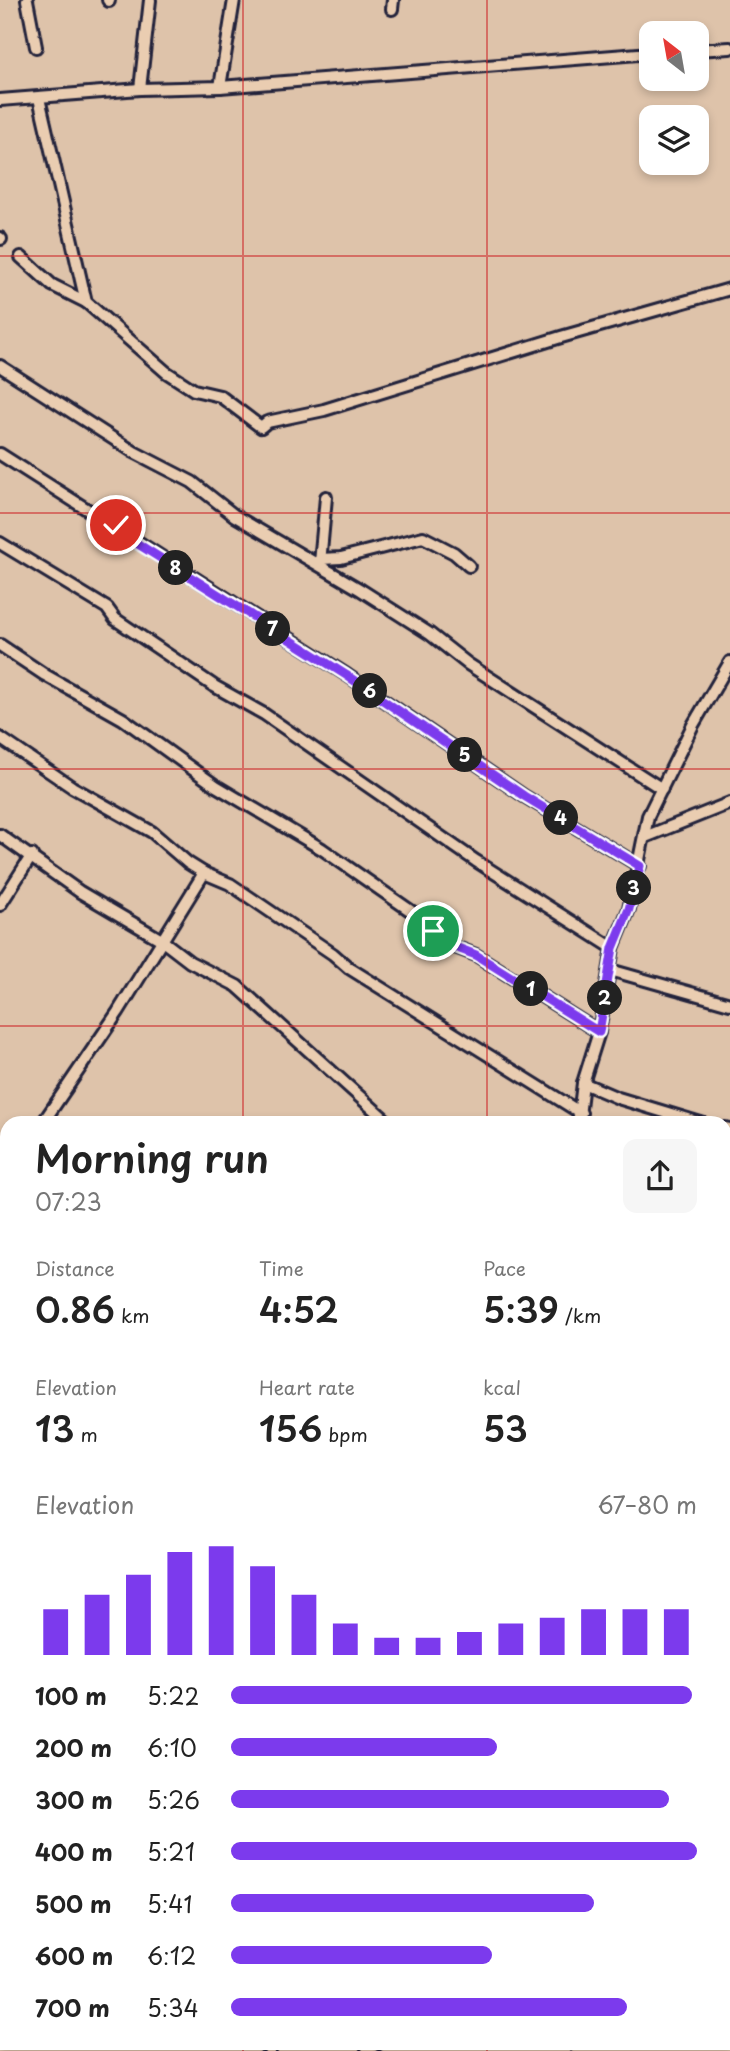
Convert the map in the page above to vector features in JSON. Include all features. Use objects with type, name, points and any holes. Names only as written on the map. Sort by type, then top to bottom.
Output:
[{"type":"street","points":[[27,0],[36,47]]},
{"type":"street","points":[[141,89],[150,0]]},
{"type":"street","points":[[220,87],[234,0]]},
{"type":"street","points":[[709,49],[730,47]]},
{"type":"street","points":[[0,100],[141,89],[220,87],[639,54]]},
{"type":"street","points":[[38,98],[86,302]]},
{"type":"street","points":[[21,257],[52,285],[86,302],[166,372],[194,390],[220,396],[261,427],[267,422],[324,410],[561,337],[730,289]]},
{"type":"street","points":[[0,366],[134,452],[192,482],[235,516],[320,562],[430,634],[468,664],[662,789]]},
{"type":"street","points":[[0,454],[325,661],[524,796],[640,866]]},
{"type":"street","points":[[320,562],[326,497]]},
{"type":"street","points":[[320,562],[423,537],[454,553],[468,566]]},
{"type":"street","points":[[0,543],[107,608],[115,619],[214,686],[264,714],[477,861],[613,948]]},
{"type":"street","points":[[0,645],[45,675],[123,719],[216,786],[322,849],[421,918],[447,944],[476,955],[599,1032]]},
{"type":"street","points":[[579,1116],[583,1083],[599,1032],[613,948],[629,909],[640,866],[648,816],[730,662]]},
{"type":"street","points":[[0,738],[72,787],[152,832],[204,873],[230,884],[333,954],[349,968],[576,1116]]},
{"type":"street","points":[[645,837],[730,803]]},
{"type":"street","points":[[0,835],[32,855],[80,892],[160,939],[181,956],[237,986],[381,1116]]},
{"type":"street","points":[[0,905],[32,855]]},
{"type":"street","points":[[47,1116],[155,954],[160,939],[204,873]]},
{"type":"street","points":[[610,970],[730,1004]]},
{"type":"street","points":[[583,1083],[641,1106],[676,1116]]},
{"type":"route","points":[[116,525],[138,544],[403,712],[524,796],[640,866],[629,909],[613,948],[599,1032],[476,955],[447,944],[433,931]]}]
